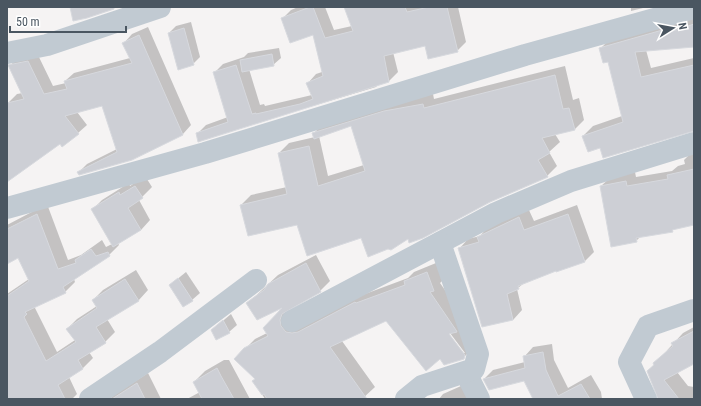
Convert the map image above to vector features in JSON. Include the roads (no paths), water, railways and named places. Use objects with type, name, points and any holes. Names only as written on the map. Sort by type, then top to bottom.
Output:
[{"type":"street","points":[[7,53],[47,45],[160,7]]},
{"type":"street","points":[[7,208],[205,153],[525,55],[694,8]]},
{"type":"street","points":[[292,320],[496,213],[572,180],[694,143]]},
{"type":"street","points":[[406,399],[422,386],[466,373],[474,369],[478,354],[440,243]]},
{"type":"street","points":[[90,399],[160,352],[256,280]]},
{"type":"street","points":[[646,399],[629,362],[648,326],[694,310]]},
{"type":"street","points":[[466,373],[479,399]]}]
